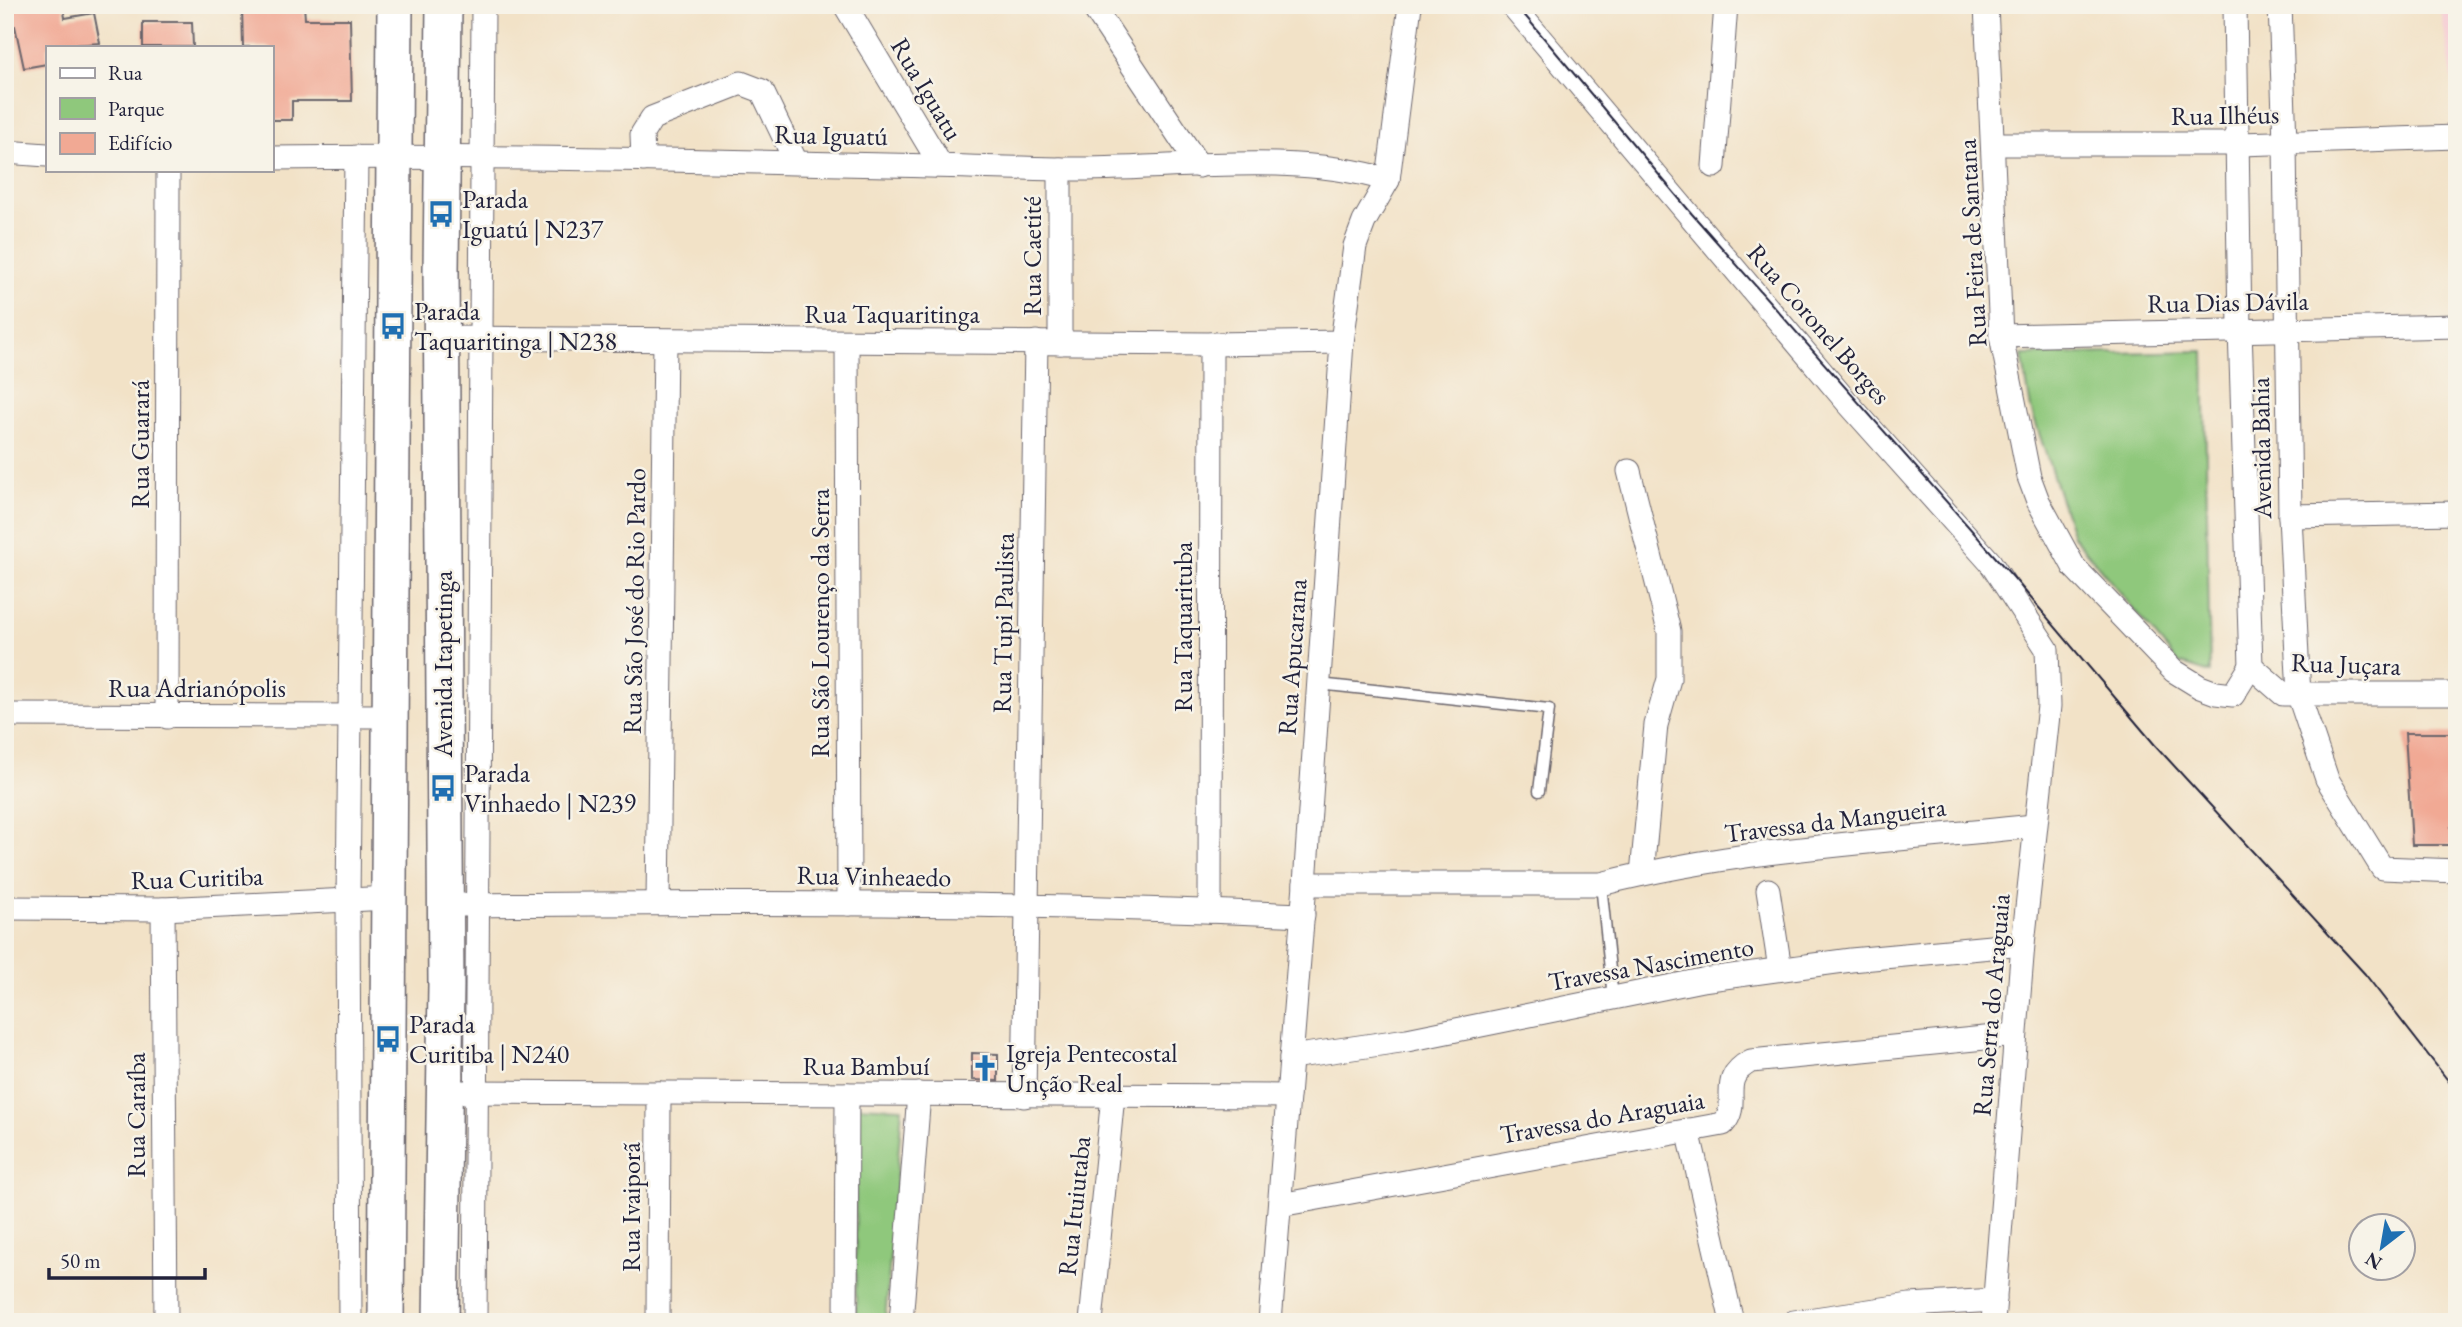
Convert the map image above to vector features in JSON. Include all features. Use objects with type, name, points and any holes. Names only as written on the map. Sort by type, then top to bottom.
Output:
[{"type":"main road","name":"Avenida Itapetinga","points":[[386,1307],[395,5]]},
{"type":"main road","name":"Avenida Itapetinga","points":[[441,1309],[460,1092],[461,905],[442,515],[441,156],[444,5]]},
{"type":"main road","points":[[392,427],[442,426]]},
{"type":"main road","points":[[391,514],[442,515]]},
{"type":"main road","points":[[386,1307],[441,1309]]},
{"type":"street","name":"Avenida Itapetinga","points":[[461,905],[480,338],[484,158],[483,5]]},
{"type":"street","name":"Rua Iguatu","points":[[845,5],[940,164]]},
{"type":"street","points":[[1092,5],[1199,166]]},
{"type":"street","name":"Rua Apucarana","points":[[1270,1322],[1303,915],[1342,342],[1355,246],[1388,180],[1410,5]]},
{"type":"street","name":"Rua Coronel Borges","points":[[1512,5],[1847,402],[1990,562],[2047,649],[2049,694]]},
{"type":"street","points":[[1714,166],[1726,5]]},
{"type":"street","name":"Rua Feira de Santana","points":[[1986,5],[1995,144],[2001,336],[2029,477],[2045,518],[2061,546],[2090,586],[2188,682],[2216,693],[2233,695],[2251,666]]},
{"type":"street","name":"Avenida Bahia","points":[[2235,5],[2240,144],[2240,329],[2251,666]]},
{"type":"street","name":"Avenida Bahia","points":[[2280,5],[2285,142],[2290,516],[2299,696],[2327,779],[2382,869],[2457,871]]},
{"type":"street","points":[[643,160],[642,134],[652,118],[741,82],[762,91],[796,162]]},
{"type":"street","name":"Rua Ilhéus","points":[[1995,144],[2240,144],[2457,137]]},
{"type":"street","points":[[5,152],[46,155]]},
{"type":"street","name":"Rua Iguatú","points":[[273,158],[393,155],[940,164],[1060,169],[1311,165],[1337,167],[1388,180]]},
{"type":"street","points":[[350,1322],[348,901],[356,157]]},
{"type":"street","name":"Rua Caetité","points":[[1060,169],[1060,343]]},
{"type":"street","name":"Rua Guarará","points":[[167,718],[168,172]]},
{"type":"street","name":"Rua Dias Dávila","points":[[2001,336],[2457,326]]},
{"type":"street","name":"Rua Taquaritinga","points":[[441,338],[1211,344],[1342,342]]},
{"type":"street","name":"Rua São José do Rio Pardo","points":[[658,903],[665,341]]},
{"type":"street","name":"Rua São Lourenço da Serra","points":[[847,342],[849,904]]},
{"type":"street","name":"Rua Tupi Paulista","points":[[1024,1096],[1036,342]]},
{"type":"street","name":"Rua Taquarituba","points":[[1210,911],[1211,344]]},
{"type":"street","points":[[1629,471],[1669,631],[1667,690],[1656,725],[1642,874]]},
{"type":"street","points":[[2290,516],[2457,513]]},
{"type":"street","name":"Rua Juçara","points":[[2251,666],[2283,694],[2457,694]]},
{"type":"street","name":"Rua Serra do Araguaia","points":[[1994,1311],[2023,944],[2049,694]]},
{"type":"street","name":"Rua Adrianópolis","points":[[5,715],[167,718],[351,714],[390,716]]},
{"type":"street","name":"Travessa da Mangueira","points":[[1305,884],[1601,884],[1642,874],[1758,855],[2035,826]]},
{"type":"street","points":[[1768,890],[1780,969]]},
{"type":"street","name":"Rua Curitiba","points":[[5,908],[163,909],[389,898]]},
{"type":"street","name":"Rua Vinheaedo","points":[[461,905],[658,903],[1025,906],[1303,915]]},
{"type":"street","name":"Rua Caraíba","points":[[163,909],[166,1322]]},
{"type":"street","name":"Travessa Nascimento","points":[[1292,1057],[1407,1040],[1672,985],[1780,969],[2023,944]]},
{"type":"street","name":"Travessa do Araguaia","points":[[1280,1205],[1723,1124],[1728,1118],[1733,1075],[1751,1061],[2015,1035]]},
{"type":"street","name":"Avenida Itapetinga","points":[[460,1092],[475,1322]]},
{"type":"street","name":"Rua Bambuí","points":[[460,1092],[1288,1097]]},
{"type":"street","name":"Rua Ivaiporã","points":[[658,1322],[659,1093]]},
{"type":"street","points":[[846,1322],[847,1094]]},
{"type":"street","points":[[901,1322],[919,1094]]},
{"type":"street","name":"Rua Ituiutaba","points":[[1091,1322],[1114,1095]]},
{"type":"street","points":[[1688,1130],[1731,1322]]},
{"type":"street","points":[[1794,1322],[1897,1306],[1994,1311]]},
{"type":"lane","points":[[1319,684],[1549,709],[1539,791]]},
{"type":"lane","points":[[1601,884],[1613,998]]},
{"type":"shaded area","points":[[2440,5],[2457,5],[2457,107]]},
{"type":"green space","points":[[2204,351],[2210,673],[2178,663],[2073,536],[2031,409],[2022,355]]},
{"type":"green space","points":[[855,1106],[902,1108],[885,1322],[856,1322]]},
{"type":"building","points":[[5,5],[63,5],[65,18],[94,13],[100,43],[46,46],[46,64],[24,68],[15,26],[5,27]]},
{"type":"building","points":[[242,5],[304,5],[305,19],[350,19],[352,101],[292,101],[292,120],[273,120],[273,46],[243,46]]},
{"type":"building","points":[[143,22],[192,22],[193,46],[143,46]]},
{"type":"building","points":[[2405,733],[2456,733],[2457,827],[2451,827],[2453,845],[2412,845]]},
{"type":"building","name":"Igreja Pentecostal Unção Real","points":[[972,1053],[998,1054],[998,1081],[972,1080]]},
{"type":"tram line","points":[[1516,5],[1692,214],[2013,577],[2155,745],[2365,974],[2457,1092]]},
{"type":"place","name":"Parada Iguatú | N237","points":[[441,214]]},
{"type":"place","name":"Parada Taquaritinga | N238","points":[[393,326]]},
{"type":"place","name":"Parada Vinhaedo | N239","points":[[443,788]]},
{"type":"place","name":"Parada Curitiba | N240","points":[[388,1039]]},
{"type":"place","name":"Igreja Pentecostal Unção Real","points":[[985,1068]]}]
